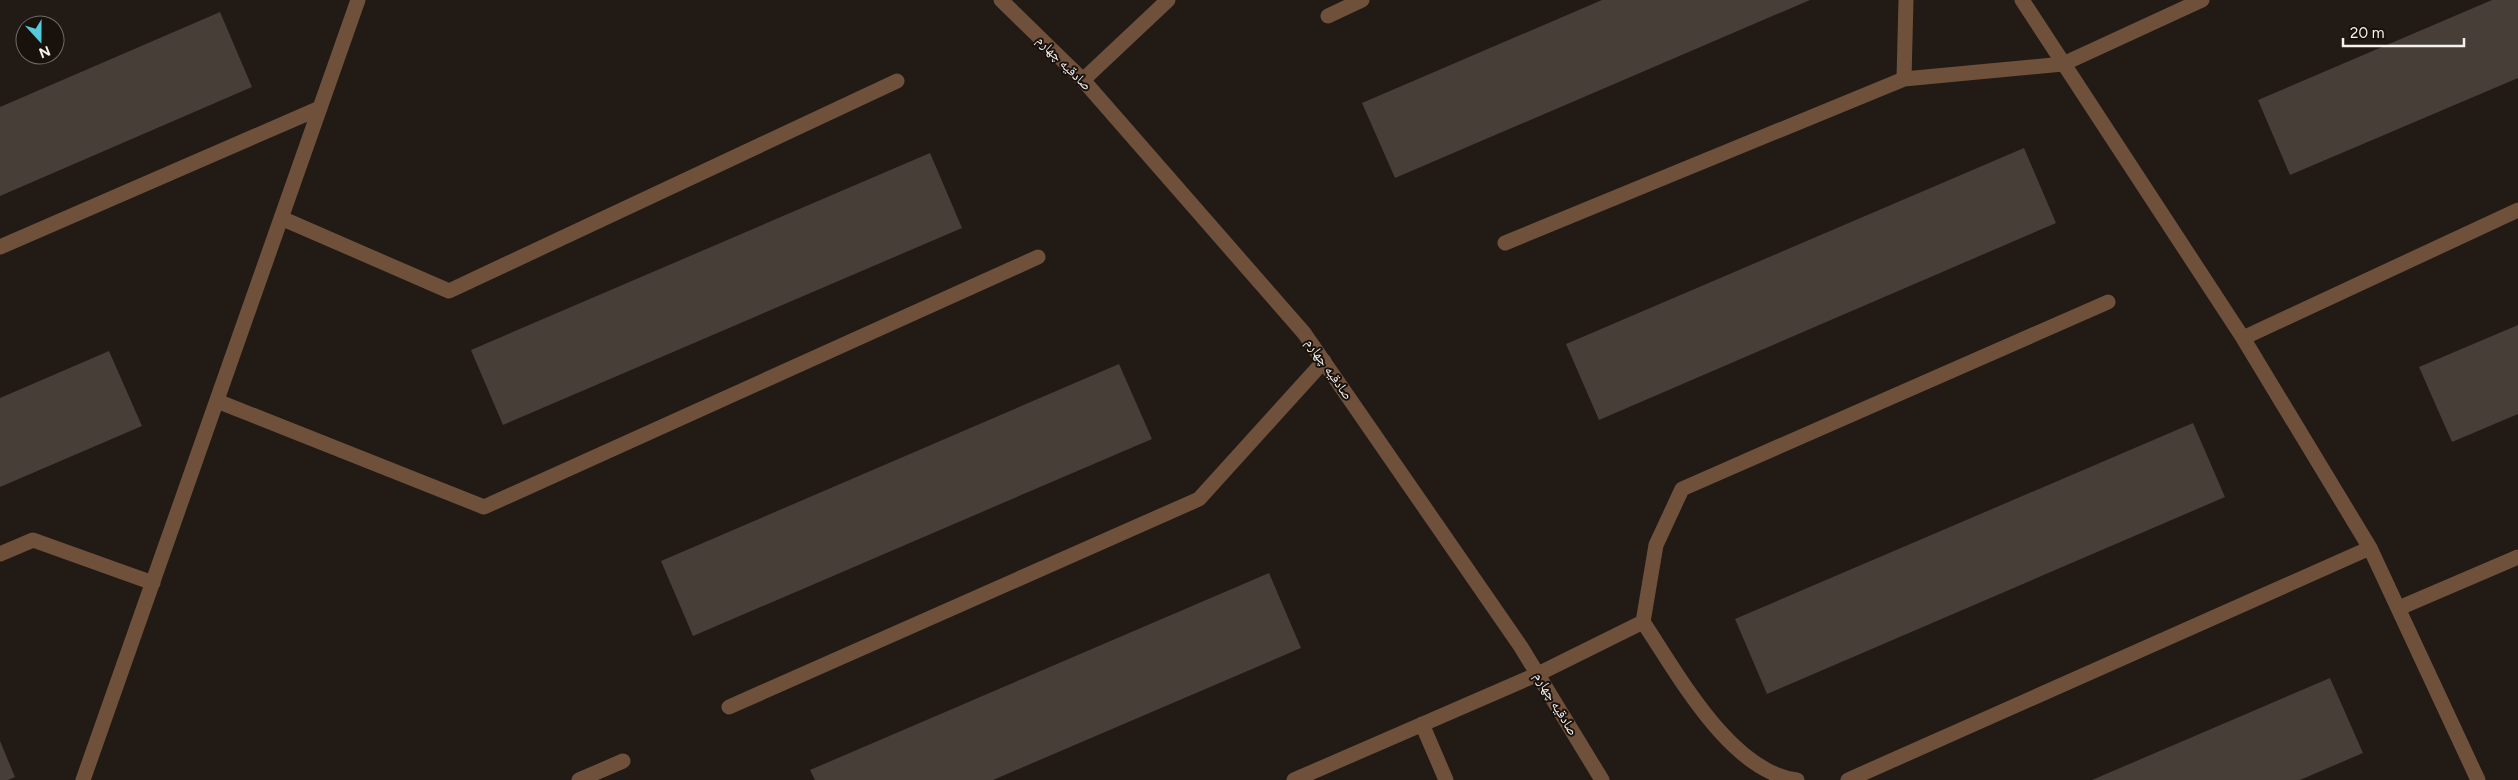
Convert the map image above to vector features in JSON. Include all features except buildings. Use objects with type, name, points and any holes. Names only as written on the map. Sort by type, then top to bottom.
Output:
[{"type":"street","points":[[83,780],[358,0]]},
{"type":"street","name":"صادقیه چهارم","points":[[1001,0],[1083,80],[1304,333],[1538,674],[1602,780]]},
{"type":"street","points":[[1083,80],[1168,0]]},
{"type":"street","points":[[1328,16],[1362,0]]},
{"type":"street","points":[[1904,79],[1906,0]]},
{"type":"street","points":[[2022,0],[2243,338],[2370,548],[2478,780]]},
{"type":"street","points":[[1504,243],[1904,79],[2064,64],[2202,0]]},
{"type":"street","points":[[281,218],[449,291],[897,81]]},
{"type":"street","points":[[0,247],[320,108]]},
{"type":"street","points":[[2243,338],[2518,210]]},
{"type":"street","points":[[217,401],[484,508],[1038,258]]},
{"type":"street","points":[[1797,780],[1780,778],[1744,756],[1705,712],[1643,622],[1656,545],[1682,489],[2108,302]]},
{"type":"street","points":[[730,706],[1199,499],[1324,361]]},
{"type":"street","points":[[0,554],[33,540],[153,583]]},
{"type":"street","points":[[1848,780],[2370,548]]},
{"type":"street","points":[[2398,608],[2518,557]]},
{"type":"street","points":[[1294,780],[1538,674],[1643,622]]},
{"type":"street","points":[[1422,724],[1446,780]]},
{"type":"street","points":[[579,780],[624,761]]}]
